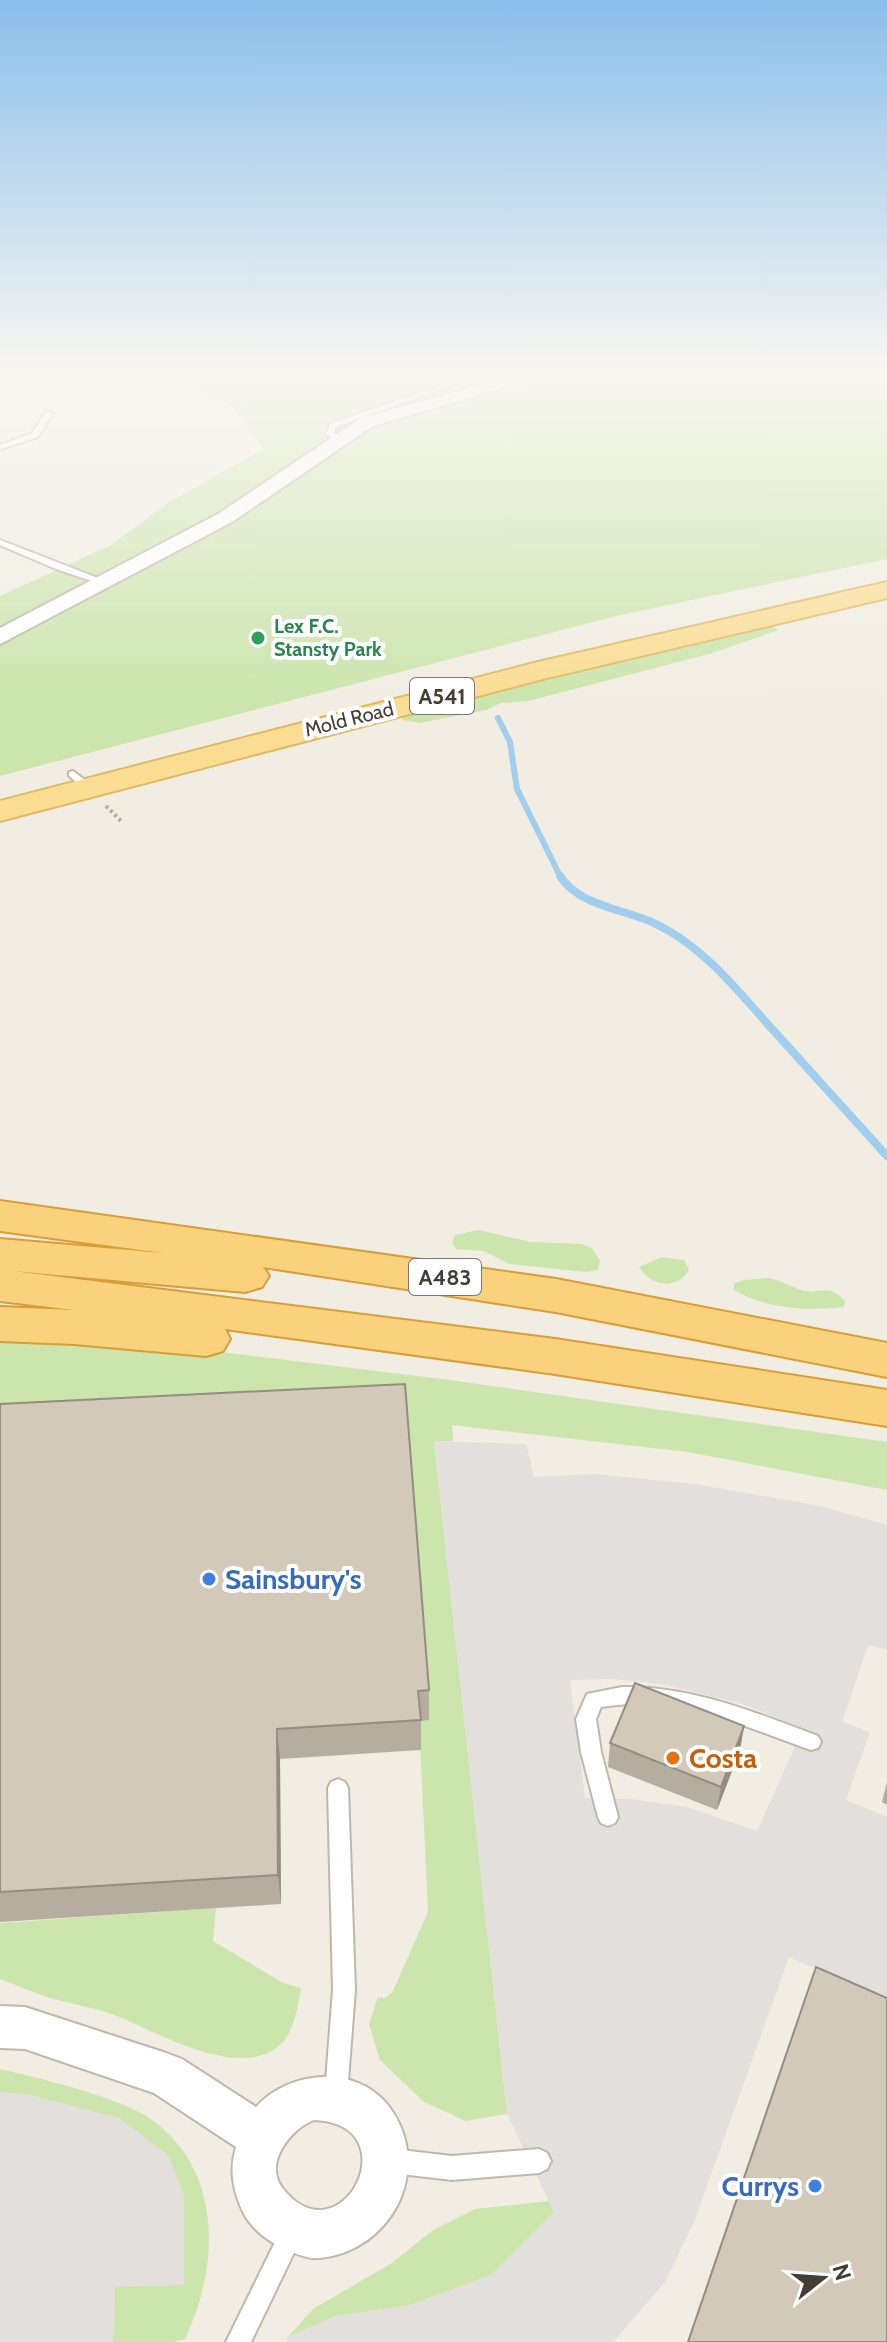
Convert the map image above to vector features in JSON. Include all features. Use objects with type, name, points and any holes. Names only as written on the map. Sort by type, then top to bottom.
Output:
[{"type":"highway","name":"A483","points":[[0,1216],[278,1252],[541,1291],[786,1337],[887,1360]]},
{"type":"highway","name":"A483","points":[[0,1254],[413,1292],[887,1371]]},
{"type":"highway","points":[[0,1285],[317,1323],[699,1376],[887,1408]]},
{"type":"highway","points":[[0,1324],[74,1327],[353,1352],[697,1402],[887,1420]]},
{"type":"main road","name":"Mold Road","points":[[0,811],[81,781],[601,640],[887,575]]},
{"type":"main road","name":"Mold Road","points":[[0,793],[81,781],[887,590]]},
{"type":"street","points":[[0,637],[225,518],[275,484]]},
{"type":"street","points":[[0,2027],[25,2028],[166,2075],[262,2137]]},
{"type":"street","points":[[314,2098],[335,2098],[355,2105],[371,2119],[382,2138],[387,2160],[385,2183],[374,2204],[358,2221],[337,2232],[315,2235],[293,2230],[275,2218],[262,2201],[255,2169],[262,2137],[275,2118],[293,2105],[314,2098]]},
{"type":"lane","points":[[0,542],[104,582]]},
{"type":"lane","points":[[608,1817],[586,1719],[594,1700],[651,1692],[712,1705],[811,1742]]},
{"type":"lane","points":[[335,2098],[344,1990],[338,1788]]},
{"type":"lane","points":[[387,2160],[452,2168],[539,2161]]},
{"type":"lane","points":[[238,2342],[293,2230]]},
{"type":"green space","points":[[201,484],[887,484],[887,559],[616,616],[0,776],[0,596],[111,545],[171,501]]},
{"type":"green space","points":[[771,626],[779,630],[709,654],[528,701],[501,703],[486,710],[420,723],[402,720],[403,716],[752,628]]},
{"type":"green space","points":[[479,1230],[531,1242],[581,1244],[592,1248],[600,1261],[598,1270],[586,1272],[509,1264],[484,1251],[456,1249],[452,1243],[455,1235]]},
{"type":"green space","points":[[661,1257],[684,1260],[689,1270],[678,1281],[656,1282],[639,1267]]},
{"type":"green space","points":[[769,1278],[801,1290],[833,1292],[845,1301],[844,1307],[816,1309],[773,1305],[734,1290],[734,1284],[744,1280]]},
{"type":"green space","points":[[76,1334],[450,1380],[887,1442],[887,1490],[688,1452],[452,1425],[453,1441],[434,1441],[507,2114],[466,2121],[424,2102],[380,2060],[369,2024],[378,1997],[384,1998],[392,1993],[428,1912],[419,1721],[429,1720],[0,1434],[0,1336]]},
{"type":"green space","points":[[216,1908],[213,1941],[283,1983],[301,1988],[289,2034],[280,2045],[262,2055],[242,2058],[219,2056],[173,2041],[112,2014],[51,1998],[0,1979],[0,1923]]},
{"type":"green space","points":[[0,2069],[81,2090],[124,2105],[155,2122],[177,2143],[193,2168],[203,2195],[208,2223],[204,2282],[185,2339],[173,2342],[113,2342],[115,2286],[183,2285],[121,2119],[30,2095],[0,2092]]},
{"type":"green space","points":[[549,2201],[554,2212],[491,2275],[411,2305],[336,2316],[288,2337],[313,2309],[392,2263],[433,2230],[475,2209]]},
{"type":"shaded area","points":[[434,1441],[526,1444],[534,1477],[595,1474],[695,1484],[820,1506],[887,1525],[887,1650],[868,1645],[842,1722],[870,1732],[846,1800],[887,1817],[887,1999],[789,1957],[694,2222],[665,2282],[613,2342],[287,2342],[288,2337],[336,2316],[411,2305],[491,2275],[554,2212],[507,2114]],"holes":[[[612,1679],[662,1684],[746,1705],[803,1729],[757,1831],[687,1807],[631,1799],[585,1798],[570,1680]]]},
{"type":"shaded area","points":[[0,2092],[30,2095],[121,2119],[169,2156],[184,2196],[184,2285],[115,2287],[113,2342],[0,2342]]},
{"type":"building","name":"Sainsbury's","points":[[405,1384],[429,1690],[418,1691],[421,1720],[277,1729],[278,1875],[0,1892],[0,1404]]},
{"type":"building","name":"Costa","points":[[635,1683],[744,1726],[721,1787],[610,1743]]},
{"type":"building","name":"Currys","points":[[816,1967],[887,1998],[887,2342],[688,2342]]},
{"type":"waterway","points":[[498,718],[510,742],[517,789],[560,876]]},
{"type":"waterway","points":[[560,876],[591,901],[656,924],[705,957],[887,1156]]},
{"type":"place","name":"Lex F.C. Stansty Park","points":[[258,638]]},
{"type":"place","name":"Sainsbury's","points":[[209,1579]]},
{"type":"place","name":"Costa","points":[[673,1758]]},
{"type":"place","name":"Currys","points":[[815,2186]]}]
